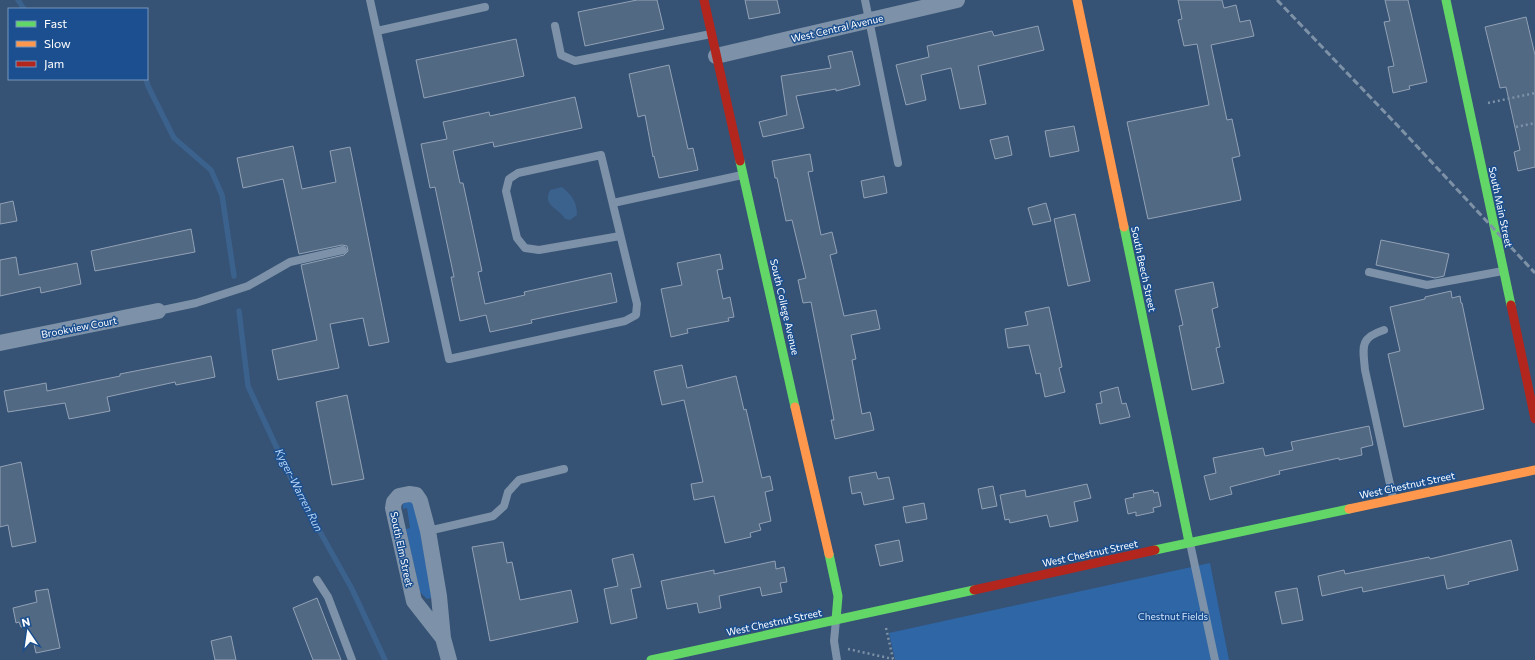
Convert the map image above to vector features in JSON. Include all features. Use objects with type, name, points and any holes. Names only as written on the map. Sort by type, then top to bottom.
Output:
[{"type":"main road","name":"South College Avenue","points":[[704,0],[742,175],[782,341],[838,596],[836,620]]},
{"type":"main road","name":"South Beech Street","points":[[1077,0],[1190,542]]},
{"type":"main road","name":"South Main Street","points":[[1446,0],[1535,419]]},
{"type":"main road","name":"West Chestnut Street","points":[[651,660],[1190,542],[1535,470]]},
{"type":"street","name":"West Central Avenue","points":[[716,56],[957,0]]},
{"type":"street","name":"Brookview Court","points":[[0,343],[158,311]]},
{"type":"street","name":"South Elm Street","points":[[443,638],[414,601],[393,508],[394,502],[399,496],[409,494],[416,495],[420,500],[428,531],[439,596],[443,638],[449,660]]},
{"type":"lane","points":[[370,0],[449,359],[625,322],[636,314],[637,304],[601,155],[518,173],[508,179],[506,191],[517,238],[525,248],[539,250],[620,236]]},
{"type":"lane","points":[[864,0],[898,163]]},
{"type":"lane","points":[[377,31],[486,7]]},
{"type":"lane","points":[[555,26],[561,55],[574,61],[711,34]]},
{"type":"lane","points":[[613,203],[742,175]]},
{"type":"lane","points":[[158,311],[196,303],[248,286],[290,262],[343,250]]},
{"type":"lane","points":[[1369,272],[1427,285],[1504,271]]},
{"type":"lane","points":[[1384,330],[1372,334],[1364,343],[1363,350],[1393,499]]},
{"type":"lane","points":[[428,531],[494,516],[504,506],[508,492],[519,480],[564,469]]},
{"type":"lane","points":[[1190,542],[1215,660]]},
{"type":"lane","points":[[318,580],[328,597],[352,660]]},
{"type":"lane","points":[[836,620],[834,641],[837,660]]},
{"type":"path","points":[[1488,103],[1535,93]]},
{"type":"path","points":[[1516,127],[1535,123]]},
{"type":"path","points":[[835,646],[893,660],[886,628]]},
{"type":"green space","points":[[412,501],[418,518],[432,598],[427,599],[420,592],[406,529],[410,528],[407,508],[403,509],[403,502]]},
{"type":"green space","name":"Chestnut Fields","points":[[1210,563],[1229,660],[895,660],[889,633]]},
{"type":"shaded area","points":[[562,187],[569,193],[576,206],[577,215],[570,220],[565,219],[549,203],[548,200],[550,190]]},
{"type":"building","points":[[637,0],[657,0],[664,29],[585,46],[578,12]]},
{"type":"building","points":[[745,0],[777,0],[780,13],[749,19]]},
{"type":"building","points":[[1178,0],[1222,0],[1224,8],[1236,5],[1240,22],[1250,20],[1254,36],[1211,45],[1227,120],[1232,119],[1240,156],[1232,158],[1241,200],[1148,219],[1127,122],[1209,105],[1197,44],[1184,46],[1178,20],[1182,19]]},
{"type":"building","points":[[1385,0],[1408,0],[1427,82],[1409,86],[1410,89],[1393,93],[1388,67],[1394,66],[1384,22],[1390,21]]},
{"type":"building","points":[[1526,17],[1535,55],[1535,167],[1518,171],[1514,152],[1520,150],[1506,87],[1500,88],[1485,27]]},
{"type":"building","points":[[1038,26],[1044,50],[978,66],[986,104],[960,109],[951,68],[921,75],[926,100],[906,105],[896,65],[929,57],[927,46],[992,31],[994,36]]},
{"type":"building","points":[[516,39],[524,76],[424,98],[416,60]]},
{"type":"building","points":[[852,51],[860,85],[836,91],[836,89],[796,96],[804,128],[763,137],[759,122],[787,115],[781,76],[831,68],[828,56]]},
{"type":"building","points":[[669,65],[688,149],[693,148],[698,170],[659,178],[654,156],[653,157],[645,115],[638,117],[629,74]]},
{"type":"building","points":[[575,97],[582,128],[494,147],[493,142],[453,151],[460,183],[463,183],[482,271],[478,272],[485,304],[525,295],[524,292],[611,273],[617,302],[531,320],[532,323],[490,332],[486,315],[460,321],[451,277],[454,277],[435,187],[430,188],[421,144],[447,139],[443,122],[489,112],[490,116]]},
{"type":"building","points":[[1074,126],[1079,151],[1050,157],[1045,131]]},
{"type":"building","points":[[1008,136],[1012,155],[995,159],[990,140]]},
{"type":"building","points":[[293,146],[302,189],[336,182],[330,151],[350,147],[389,342],[369,346],[363,318],[330,324],[339,368],[278,380],[272,350],[317,340],[301,265],[344,255],[348,251],[347,246],[342,245],[299,254],[283,179],[243,188],[237,158]]},
{"type":"building","points":[[810,154],[813,171],[808,172],[821,235],[832,232],[837,253],[830,255],[844,316],[876,310],[880,329],[851,335],[856,359],[852,360],[862,414],[870,412],[874,430],[835,439],[831,420],[834,420],[811,302],[803,303],[798,280],[806,278],[792,220],[786,221],[772,161]]},
{"type":"building","points":[[884,176],[887,193],[864,198],[861,181]]},
{"type":"building","points":[[13,201],[17,221],[0,224],[0,204]]},
{"type":"building","points":[[1046,203],[1051,221],[1033,225],[1028,208]]},
{"type":"building","points":[[1075,214],[1090,281],[1068,286],[1054,219]]},
{"type":"building","points":[[191,229],[195,252],[95,271],[91,251]]},
{"type":"building","points":[[1381,240],[1449,254],[1444,276],[1435,278],[1376,265]]},
{"type":"building","points":[[720,254],[723,269],[717,270],[723,299],[730,297],[734,317],[728,318],[729,321],[687,329],[688,333],[671,337],[661,289],[682,285],[677,263]]},
{"type":"building","points":[[16,257],[19,275],[77,263],[81,284],[41,293],[40,287],[0,296],[0,260]]},
{"type":"building","points":[[1213,282],[1218,307],[1212,309],[1220,347],[1216,348],[1224,383],[1192,390],[1179,326],[1183,325],[1175,290]]},
{"type":"building","points":[[1451,291],[1452,298],[1460,296],[1462,303],[1484,409],[1404,427],[1388,354],[1400,351],[1390,307]]},
{"type":"building","points":[[1049,307],[1062,367],[1059,368],[1065,392],[1045,397],[1040,373],[1036,374],[1029,345],[1008,348],[1005,329],[1028,325],[1025,312]]},
{"type":"building","points":[[211,356],[215,377],[176,385],[175,382],[107,397],[110,411],[69,419],[65,403],[8,412],[4,391],[46,383],[47,391],[120,376],[120,374]]},
{"type":"building","points":[[682,365],[687,388],[736,376],[744,410],[746,409],[762,478],[770,476],[773,490],[765,492],[771,521],[759,524],[761,530],[750,533],[751,537],[725,543],[714,496],[694,500],[691,484],[703,482],[684,400],[662,405],[654,371]]},
{"type":"building","points":[[1118,387],[1122,404],[1126,403],[1130,417],[1100,424],[1096,404],[1102,403],[1100,392]]},
{"type":"building","points":[[347,395],[364,479],[332,485],[316,402]]},
{"type":"building","points":[[1369,426],[1373,445],[1361,448],[1362,455],[1339,460],[1339,458],[1279,471],[1280,474],[1230,487],[1232,494],[1210,500],[1204,476],[1216,473],[1213,458],[1263,448],[1265,456],[1293,450],[1291,442]]},
{"type":"building","points":[[21,462],[36,542],[12,547],[8,525],[0,527],[0,467]]},
{"type":"building","points":[[876,472],[878,479],[889,477],[894,499],[864,505],[861,492],[852,494],[849,477]]},
{"type":"building","points":[[1087,484],[1091,498],[1074,502],[1078,521],[1050,527],[1047,515],[1010,523],[1009,519],[1005,520],[1000,495],[1025,490],[1026,497]]},
{"type":"building","points":[[993,486],[997,506],[982,509],[978,489]]},
{"type":"building","points":[[1153,490],[1154,493],[1158,492],[1161,506],[1153,508],[1154,512],[1136,516],[1136,512],[1128,514],[1125,499],[1134,497],[1133,494]]},
{"type":"building","points":[[924,503],[927,519],[906,523],[903,507]]},
{"type":"building","points":[[899,540],[903,561],[880,566],[875,545]]},
{"type":"building","points":[[1511,540],[1518,570],[1468,582],[1469,584],[1447,589],[1444,575],[1363,592],[1362,587],[1322,596],[1318,576],[1344,570],[1345,574],[1429,557],[1430,559]]},
{"type":"building","points":[[503,542],[507,563],[512,562],[520,600],[571,590],[578,622],[490,641],[472,547]]},
{"type":"building","points":[[633,554],[641,587],[631,589],[637,618],[611,624],[604,589],[618,586],[612,559]]},
{"type":"building","points":[[775,561],[776,569],[784,567],[787,582],[780,583],[782,592],[762,596],[760,587],[719,596],[721,608],[699,613],[697,603],[667,609],[661,581],[714,570],[714,574]]},
{"type":"building","points":[[1297,588],[1303,620],[1282,624],[1275,592]]},
{"type":"building","points":[[48,589],[60,648],[36,653],[32,635],[29,636],[27,626],[21,627],[19,622],[16,623],[13,608],[37,602],[35,591]]},
{"type":"building","points":[[317,598],[341,660],[313,660],[293,608]]},
{"type":"building","points":[[231,636],[236,660],[215,660],[211,641]]},
{"type":"waterway","name":"Kyger-Warren Run","points":[[18,0],[23,8]]},
{"type":"waterway","name":"Kyger-Warren Run","points":[[146,80],[174,138],[211,170],[222,195],[234,276]]},
{"type":"waterway","name":"Kyger-Warren Run","points":[[239,311],[248,386],[296,489],[352,589],[385,660]]},
{"type":"railway","points":[[1277,0],[1398,126],[1535,273]]},
{"type":"traffic: fast","points":[[1446,0],[1511,305]]},
{"type":"traffic: fast","points":[[740,161],[795,407]]},
{"type":"traffic: fast","points":[[1124,227],[1189,542]]},
{"type":"traffic: fast","points":[[1155,550],[1349,509]]},
{"type":"traffic: fast","points":[[829,554],[838,596],[836,620]]},
{"type":"traffic: fast","points":[[651,660],[974,590]]},
{"type":"traffic: slow","points":[[1077,0],[1124,227]]},
{"type":"traffic: slow","points":[[795,407],[829,554]]},
{"type":"traffic: slow","points":[[1349,509],[1535,470]]},
{"type":"traffic: jam","points":[[704,0],[740,161]]},
{"type":"traffic: jam","points":[[1511,305],[1535,419]]},
{"type":"traffic: jam","points":[[974,590],[1155,550]]}]
